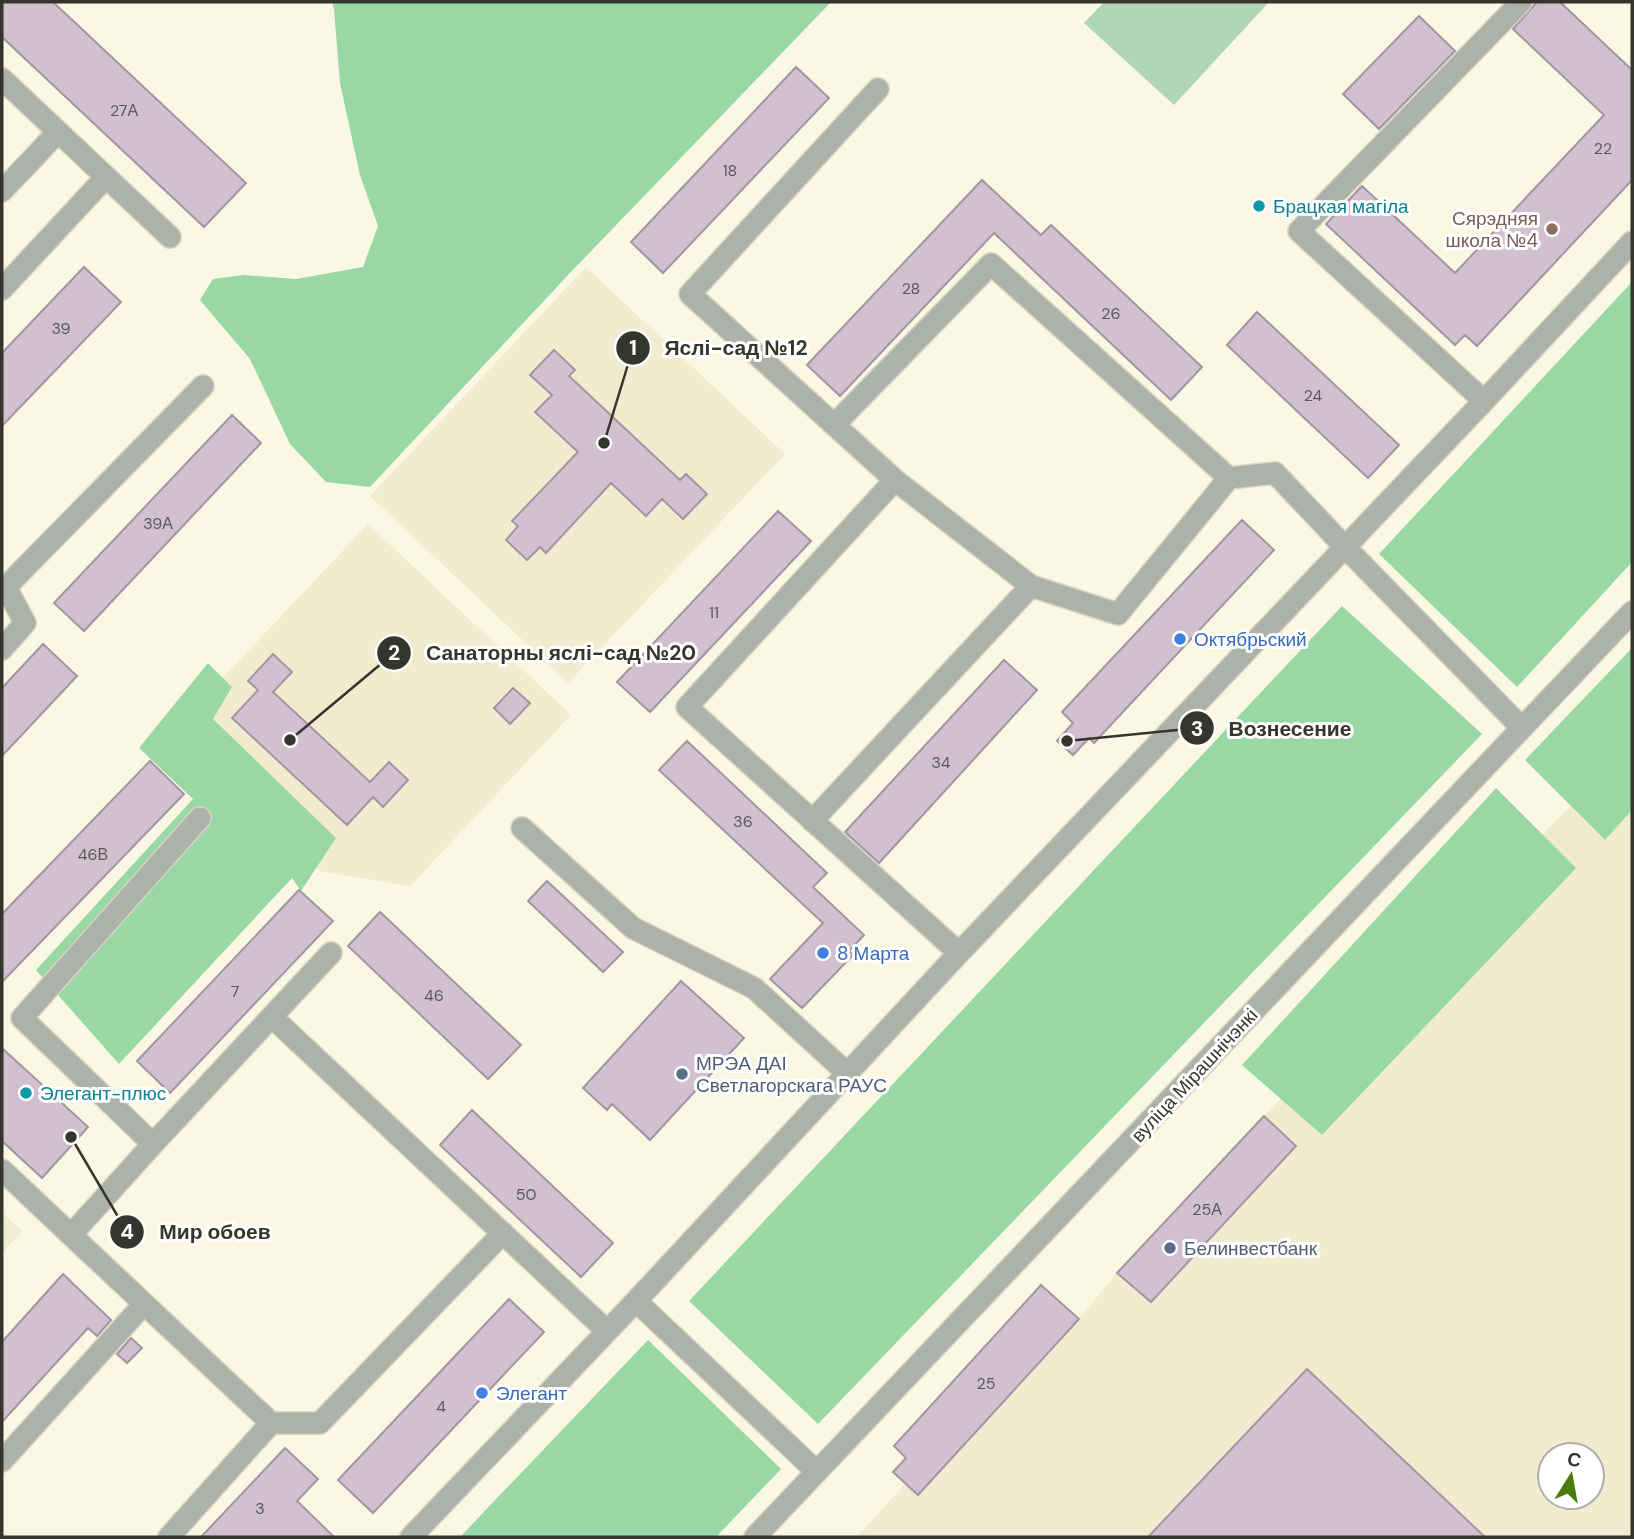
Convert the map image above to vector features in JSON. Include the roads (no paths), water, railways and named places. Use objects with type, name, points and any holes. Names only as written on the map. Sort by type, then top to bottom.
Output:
[{"type":"street","points":[[1484,401],[1299,231],[1521,2]]},
{"type":"street","points":[[2,79],[170,237]]},
{"type":"street","points":[[878,89],[690,294],[895,480],[1031,586],[1118,614],[1229,478],[1275,473],[1522,728]]},
{"type":"street","points":[[2,191],[58,132]]},
{"type":"street","points":[[2,289],[106,177]]},
{"type":"street","points":[[411,1537],[1632,242]]},
{"type":"street","points":[[834,425],[991,264],[1229,478]]},
{"type":"street","points":[[2,649],[25,624],[4,585],[203,386]]},
{"type":"street","points":[[895,480],[687,707],[959,954]]},
{"type":"street","points":[[812,821],[1031,586]]},
{"type":"street","name":"вуліца Мірашнічэнкі","points":[[755,1537],[1632,612]]},
{"type":"street","points":[[152,1144],[22,1018],[200,818]]},
{"type":"street","points":[[522,828],[633,928],[754,988],[848,1074]]},
{"type":"street","points":[[71,1235],[152,1144],[331,953]]},
{"type":"street","points":[[272,1017],[607,1331]]},
{"type":"street","points":[[2,1170],[271,1423],[320,1423],[503,1233]]},
{"type":"street","points":[[636,1301],[817,1472]]},
{"type":"street","points":[[2,1461],[144,1304]]},
{"type":"street","points":[[169,1537],[271,1423]]},
{"type":"place","name":"Брацкая магіла","points":[[1259,206]]},
{"type":"place","name":"Сярэдняя школа №4","points":[[1552,229]]},
{"type":"place","name":"Яслі-сад №12","points":[[604,443]]},
{"type":"place","name":"Октябрьский","points":[[1180,639]]},
{"type":"place","name":"Санаторны яслі-сад №20","points":[[290,740]]},
{"type":"place","name":"Вознесение","points":[[1067,741]]},
{"type":"place","name":"8 Марта","points":[[823,953]]},
{"type":"place","name":"МРЭА ДАІ Светлагорскага РАУС","points":[[682,1074]]},
{"type":"place","name":"Элегант-плюс","points":[[26,1093]]},
{"type":"place","name":"Мир обоев","points":[[71,1137]]},
{"type":"place","name":"Белинвестбанк","points":[[1170,1248]]},
{"type":"place","name":"Элегант","points":[[482,1393]]}]
